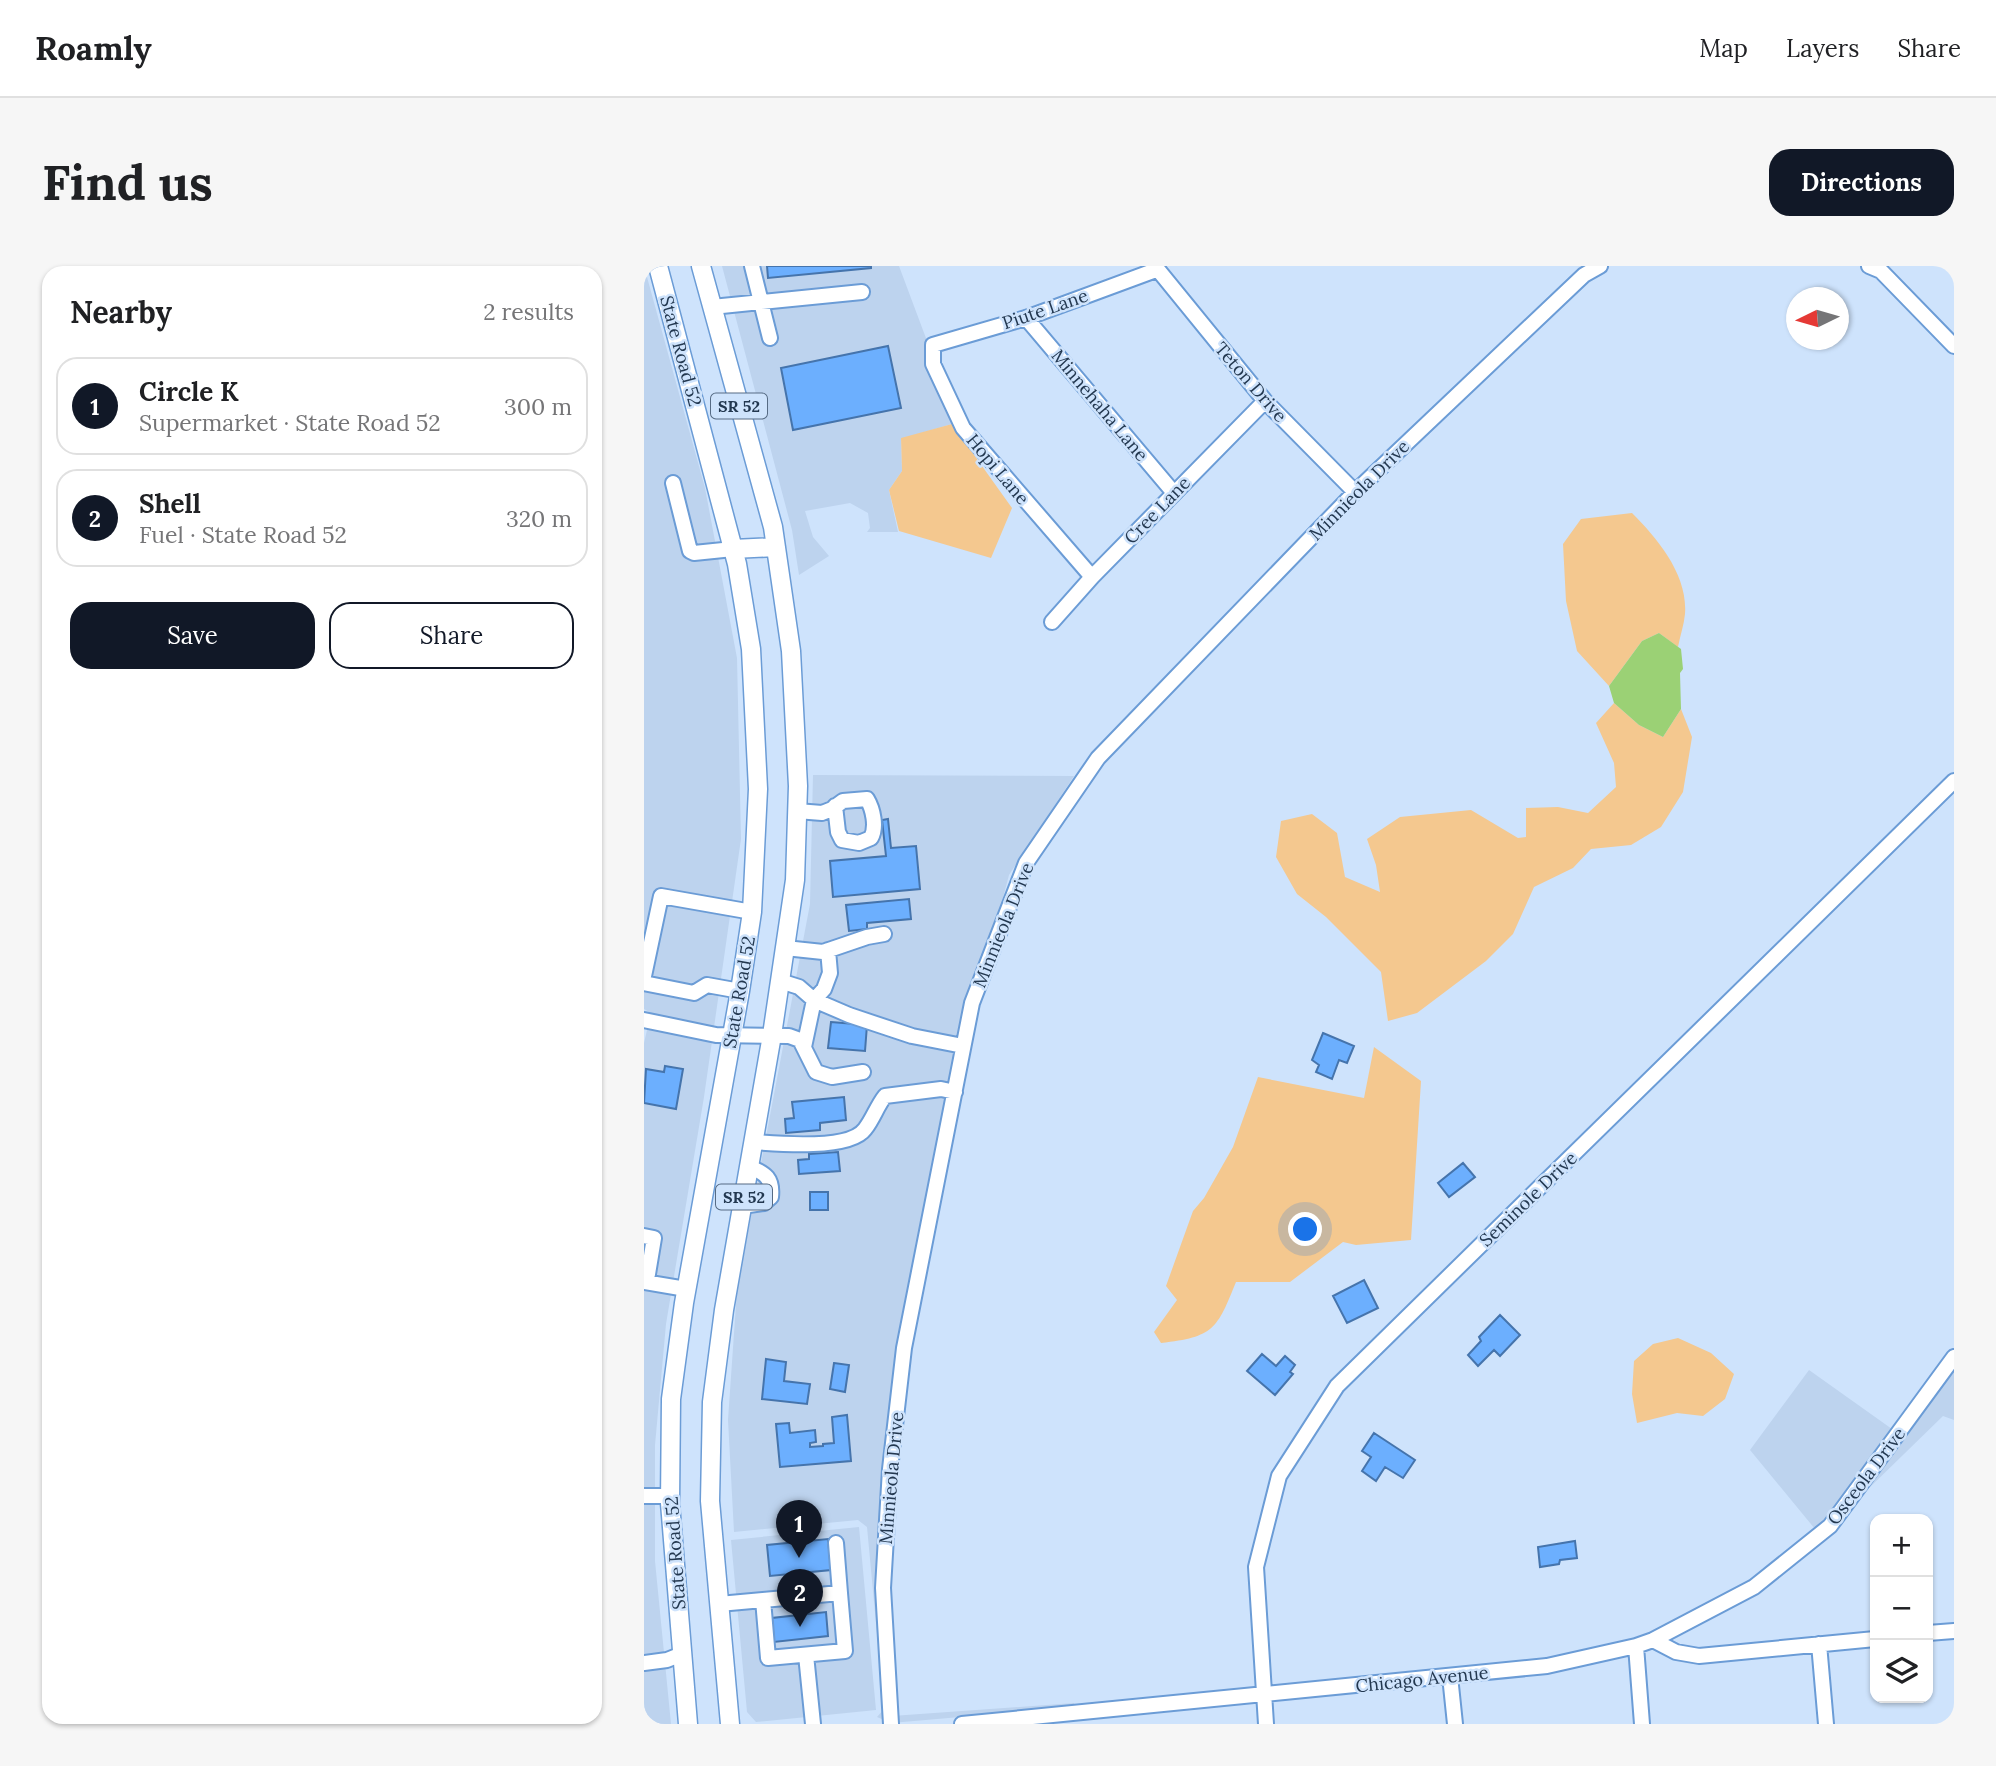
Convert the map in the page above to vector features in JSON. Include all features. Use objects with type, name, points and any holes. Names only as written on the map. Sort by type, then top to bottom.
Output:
[{"type":"main road","name":"State Road 52","points":[[658,266],[733,549],[751,649],[758,789],[752,912],[686,1289],[671,1399],[670,1496],[688,1724]]},
{"type":"main road","name":"SR 52","points":[[701,266],[774,527],[791,651],[796,720],[795,880],[772,1035],[724,1310],[712,1402],[710,1501],[730,1724]]},
{"type":"main road","points":[[733,549],[776,547]]},
{"type":"street","points":[[752,266],[770,338]]},
{"type":"street","name":"Minnieola Drive","points":[[891,1724],[883,1588],[890,1469],[904,1348],[972,1003],[1026,863],[1098,758],[1355,492],[1584,275],[1600,266]]},
{"type":"street","points":[[1869,266],[1881,271],[1954,346]]},
{"type":"street","name":"Teton Drive","points":[[1155,268],[1265,401],[1355,492]]},
{"type":"street","name":"Piute Lane","points":[[933,345],[1026,318],[1155,268]]},
{"type":"street","points":[[712,307],[862,292]]},
{"type":"street","name":"Minnehaha Lane","points":[[1026,318],[1174,493]]},
{"type":"street","name":"Hopi Lane","points":[[933,345],[933,364],[963,428],[1092,577]]},
{"type":"street","name":"Cree Lane","points":[[1052,622],[1092,577],[1265,401]]},
{"type":"street","points":[[673,483],[690,551],[694,553],[733,549]]},
{"type":"street","name":"Seminole Drive","points":[[1266,1724],[1256,1567],[1279,1476],[1337,1386],[1954,781]]},
{"type":"street","points":[[797,811],[821,813],[835,806]]},
{"type":"street","points":[[644,976],[661,897],[752,912]]},
{"type":"street","points":[[785,948],[810,952],[828,950],[884,934]]},
{"type":"street","points":[[804,1047],[814,1000],[824,989],[830,973],[828,950]]},
{"type":"street","points":[[780,981],[799,987],[814,1000],[849,1016],[912,1036],[964,1046]]},
{"type":"street","points":[[644,983],[694,993],[707,985],[740,991]]},
{"type":"street","points":[[644,1020],[731,1036],[772,1035],[800,1040],[816,1072],[832,1077],[863,1072]]},
{"type":"street","points":[[754,1142],[840,1143],[864,1131],[885,1096],[941,1089],[955,1093]]},
{"type":"street","points":[[742,1206],[764,1203],[771,1197],[772,1182],[758,1170],[749,1167]]},
{"type":"street","points":[[644,1236],[654,1237],[644,1282],[686,1289]]},
{"type":"street","name":"Osceola Drive","points":[[1653,1640],[1754,1587],[1830,1526],[1954,1357]]},
{"type":"street","points":[[644,1496],[670,1496]]},
{"type":"street","points":[[763,1600],[768,1658],[845,1651],[836,1543]]},
{"type":"street","points":[[719,1604],[840,1593]]},
{"type":"street","points":[[1933,1633],[1954,1631]]},
{"type":"street","points":[[1653,1640],[1676,1652],[1699,1656],[1870,1639]]},
{"type":"street","name":"Chicago Avenue","points":[[962,1724],[1080,1719],[1264,1695],[1547,1666],[1653,1640]]},
{"type":"street","points":[[1819,1644],[1826,1724]]},
{"type":"street","points":[[1636,1646],[1642,1724]]},
{"type":"street","points":[[644,1663],[667,1660],[682,1654]]},
{"type":"street","points":[[806,1655],[813,1724]]},
{"type":"street","points":[[1450,1676],[1455,1724]]},
{"type":"shaded area","points":[[644,266],[705,488],[737,658],[741,839],[704,1097],[666,1324],[655,1445],[655,1561],[671,1724],[644,1724],[644,1043],[651,1013],[644,1009]]},
{"type":"shaded area","points":[[722,266],[899,266],[945,389],[952,424],[901,439],[902,471],[889,490],[898,532],[867,532],[870,528],[868,513],[850,503],[805,511],[813,537],[829,556],[799,575],[792,530]]},
{"type":"shaded area","points":[[952,424],[1012,508],[991,558],[899,531],[889,490],[902,471],[901,438]]},
{"type":"shaded area","points":[[1632,513],[1661,546],[1676,572],[1685,600],[1684,618],[1678,647],[1659,633],[1642,641],[1609,686],[1577,651],[1566,601],[1563,544],[1581,519]]},
{"type":"shaded area","points":[[1659,633],[1681,649],[1683,669],[1680,673],[1681,709],[1663,737],[1639,725],[1614,703],[1609,686],[1642,641]]},
{"type":"shaded area","points":[[1614,703],[1639,725],[1663,737],[1681,709],[1692,737],[1683,792],[1661,827],[1631,845],[1591,849],[1573,868],[1534,887],[1513,934],[1486,961],[1417,1013],[1388,1021],[1381,972],[1326,917],[1297,894],[1276,857],[1281,821],[1312,814],[1337,833],[1345,877],[1380,892],[1376,865],[1367,839],[1400,817],[1471,810],[1518,838],[1526,837],[1526,808],[1558,807],[1588,813],[1616,787],[1614,763],[1596,723]]},
{"type":"shaded area","points":[[813,775],[1074,776],[1009,875],[946,1114],[880,1512],[892,1716],[1074,1703],[1075,1707],[891,1723],[877,1717],[884,1709],[867,1527],[858,1520],[734,1532],[728,1420],[737,1290],[810,904]]},
{"type":"shaded area","points":[[1374,1047],[1421,1081],[1411,1240],[1356,1245],[1343,1242],[1290,1282],[1236,1282],[1224,1311],[1211,1328],[1192,1338],[1161,1343],[1154,1332],[1177,1300],[1166,1286],[1193,1211],[1204,1198],[1233,1147],[1258,1077],[1364,1098]]},
{"type":"shaded area","points":[[1678,1338],[1711,1353],[1734,1374],[1725,1399],[1703,1416],[1677,1413],[1637,1423],[1632,1394],[1634,1361],[1653,1344]]},
{"type":"shaded area","points":[[1809,1370],[1892,1429],[1824,1522],[1815,1529],[1750,1450]]},
{"type":"shaded area","points":[[1954,1370],[1954,1420],[1943,1416],[1864,1493]]},
{"type":"shaded area","points":[[859,1527],[876,1710],[756,1722],[747,1712],[731,1540]]},
{"type":"building","points":[[767,266],[871,266],[871,268],[768,278]]},
{"type":"building","points":[[888,346],[901,408],[793,430],[781,368]]},
{"type":"building","points":[[888,819],[891,848],[916,846],[920,889],[833,897],[830,861],[886,856],[882,820]]},
{"type":"building","points":[[909,899],[911,919],[867,923],[867,929],[849,931],[846,905]]},
{"type":"building","points":[[831,1022],[867,1025],[865,1051],[828,1048]]},
{"type":"building","points":[[1323,1033],[1354,1046],[1347,1063],[1339,1060],[1332,1079],[1316,1072],[1319,1065],[1312,1060]]},
{"type":"building","points":[[665,1066],[683,1069],[676,1109],[644,1103],[646,1069],[664,1072]]},
{"type":"building","points":[[844,1097],[846,1120],[820,1123],[820,1130],[786,1133],[785,1119],[794,1118],[792,1102]]},
{"type":"building","points":[[838,1152],[840,1171],[799,1174],[798,1160],[809,1159],[809,1154]]},
{"type":"building","points":[[1463,1163],[1475,1177],[1449,1197],[1438,1183]]},
{"type":"building","points":[[810,1192],[828,1192],[828,1210],[810,1210]]},
{"type":"building","points":[[1364,1280],[1378,1308],[1347,1323],[1333,1296]]},
{"type":"building","points":[[1500,1315],[1520,1335],[1500,1356],[1494,1350],[1478,1366],[1468,1355],[1481,1341],[1479,1337]]},
{"type":"building","points":[[1262,1354],[1276,1366],[1285,1356],[1295,1365],[1290,1372],[1293,1374],[1275,1395],[1247,1371]]},
{"type":"building","points":[[766,1359],[786,1362],[784,1381],[810,1384],[807,1404],[762,1399]]},
{"type":"building","points":[[834,1363],[849,1365],[845,1392],[830,1389]]},
{"type":"building","points":[[847,1415],[851,1461],[780,1467],[776,1424],[789,1423],[790,1433],[815,1430],[816,1442],[810,1443],[810,1447],[823,1446],[834,1443],[832,1417]]},
{"type":"building","points":[[1374,1433],[1415,1460],[1403,1478],[1385,1467],[1376,1481],[1362,1471],[1371,1457],[1362,1451]]},
{"type":"building","points":[[828,1539],[831,1570],[770,1576],[767,1545]]},
{"type":"building","points":[[1575,1541],[1577,1558],[1540,1567],[1538,1547]]},
{"type":"building","points":[[826,1612],[828,1636],[774,1642],[772,1618]]},
{"type":"place","name":"Circle K","points":[[799,1558]]},
{"type":"place","name":"Shell","points":[[800,1627]]}]
